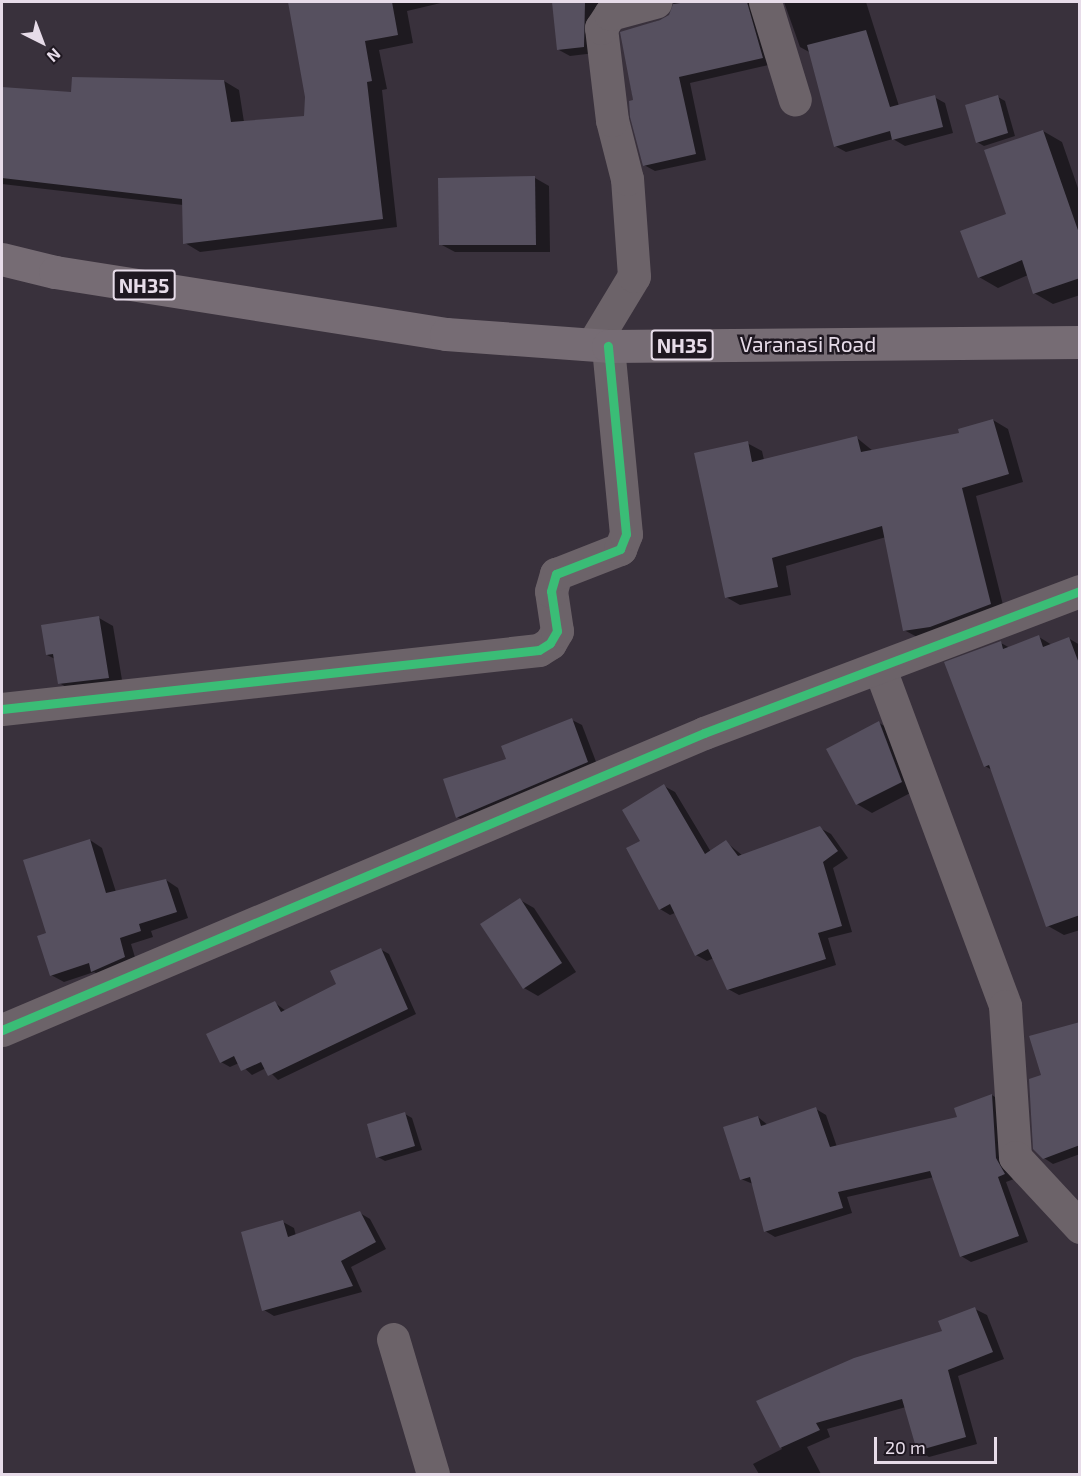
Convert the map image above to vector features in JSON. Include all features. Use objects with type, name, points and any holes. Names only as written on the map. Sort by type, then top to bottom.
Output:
[{"type":"highway","name":"Varanasi Road","points":[[2,259],[56,272],[446,334],[600,345],[1080,342]]},
{"type":"street","points":[[2,709],[538,650],[550,643],[557,631],[551,591],[556,574],[620,549],[626,534],[600,345],[634,276],[627,178],[612,120],[601,28],[610,14],[655,2]]},
{"type":"street","points":[[765,2],[795,100]]},
{"type":"street","points":[[2,1030],[704,733],[880,669],[1080,591]]},
{"type":"street","points":[[880,669],[1005,1006],[1015,1157],[1080,1227]]},
{"type":"street","points":[[393,1339],[433,1474]]},
{"type":"building","points":[[288,2],[392,2],[398,35],[365,41],[372,81],[367,82],[383,219],[183,244],[182,199],[2,178],[2,87],[71,92],[72,77],[224,80],[231,122],[304,116],[305,97]]},
{"type":"building","points":[[552,2],[585,2],[584,47],[557,50]]},
{"type":"building","points":[[747,2],[763,58],[679,77],[696,154],[643,166],[630,117],[629,101],[633,100],[620,32],[660,20],[669,15],[673,4]]},
{"type":"building","points":[[866,30],[890,107],[935,95],[943,127],[892,140],[890,131],[834,147],[807,45]]},
{"type":"building","points":[[998,95],[1008,133],[976,143],[965,105]]},
{"type":"building","points":[[1043,130],[1080,236],[1080,278],[1033,294],[1022,260],[978,278],[960,231],[1006,214],[984,150]]},
{"type":"building","points":[[535,176],[536,245],[439,245],[438,178]]},
{"type":"building","points":[[993,419],[1009,474],[962,488],[991,604],[930,627],[903,631],[882,526],[772,558],[778,587],[725,598],[694,453],[748,441],[752,462],[857,436],[861,452],[959,433],[958,429]]},
{"type":"building","points":[[99,616],[109,678],[58,684],[53,654],[46,655],[41,625]]},
{"type":"building","points":[[1039,635],[1043,647],[1069,637],[1080,666],[1080,915],[1046,927],[989,765],[984,767],[944,662],[1001,641],[1003,649]]},
{"type":"building","points":[[572,718],[588,762],[456,818],[443,779],[506,759],[501,746]]},
{"type":"building","points":[[879,721],[902,782],[856,805],[826,749]]},
{"type":"building","points":[[664,784],[705,854],[726,840],[738,856],[820,826],[838,851],[823,862],[842,926],[818,933],[826,959],[727,990],[708,949],[695,956],[670,904],[659,910],[626,848],[640,841],[622,810]]},
{"type":"building","points":[[90,839],[106,893],[166,879],[177,912],[139,924],[141,931],[120,938],[125,957],[91,972],[89,963],[50,976],[37,936],[46,933],[23,860]]},
{"type":"building","points":[[520,898],[562,963],[523,989],[480,924]]},
{"type":"building","points":[[381,948],[408,1009],[268,1076],[261,1062],[241,1071],[234,1056],[220,1063],[206,1034],[275,1001],[281,1012],[336,984],[330,971]]},
{"type":"building","points":[[1080,1022],[1080,1145],[1043,1159],[1033,1149],[1029,1079],[1041,1075],[1029,1036]]},
{"type":"building","points":[[992,1094],[996,1158],[1005,1174],[998,1177],[1019,1236],[960,1257],[930,1171],[838,1192],[843,1208],[764,1232],[750,1177],[740,1180],[723,1127],[758,1116],[761,1126],[816,1107],[830,1147],[957,1117],[954,1108]]},
{"type":"building","points":[[405,1112],[415,1146],[376,1158],[367,1124]]},
{"type":"building","points":[[360,1211],[376,1242],[341,1261],[353,1286],[262,1311],[241,1232],[283,1220],[288,1237]]},
{"type":"building","points":[[975,1307],[993,1352],[948,1370],[966,1437],[917,1451],[902,1399],[816,1423],[820,1430],[780,1448],[756,1401],[854,1358],[942,1331],[938,1321]]},
{"type":"cycle path","points":[[2,709],[539,650],[550,643],[557,631],[551,591],[556,574],[620,549],[626,534],[608,346]]},
{"type":"cycle path","points":[[2,1030],[704,733],[1080,591]]}]
